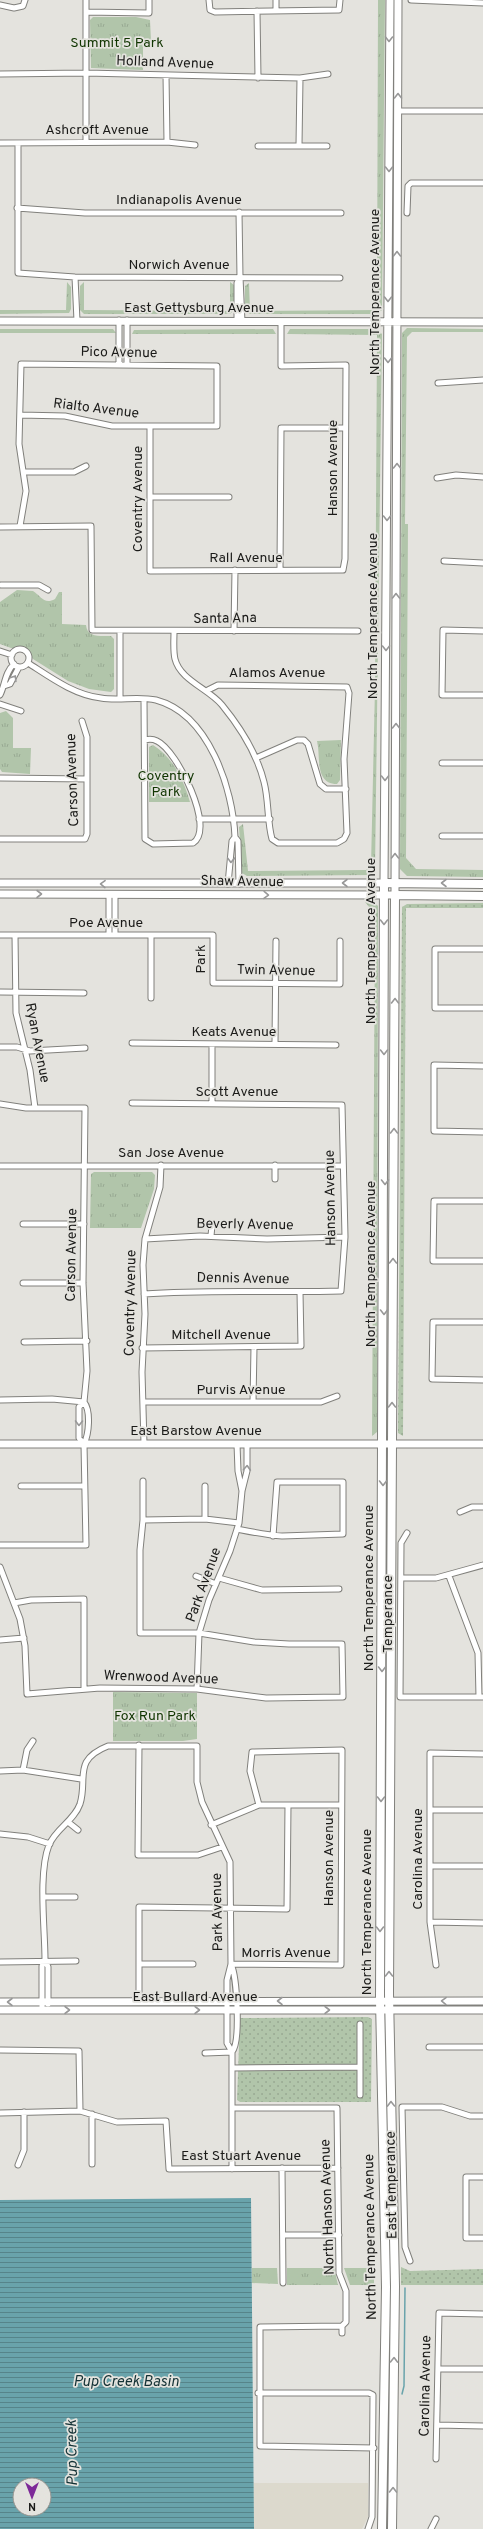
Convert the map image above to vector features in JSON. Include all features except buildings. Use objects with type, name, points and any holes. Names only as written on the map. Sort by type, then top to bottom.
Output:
[{"type":"main road","name":"North Temperance Avenue","points":[[390,0],[384,895],[388,1444],[389,2000],[395,2286],[392,2529]]},
{"type":"main road","name":"North Temperance Avenue","points":[[382,2529],[386,2287],[380,2000],[395,895],[398,0]]},
{"type":"main road","name":"East Gettysburg Avenue","points":[[0,321],[127,320],[239,322],[483,322]]},
{"type":"main road","name":"Shaw Avenue","points":[[0,883],[483,884]]},
{"type":"main road","points":[[112,894],[117,889],[151,888],[167,884]]},
{"type":"main road","points":[[180,894],[194,889],[232,889],[238,884]]},
{"type":"main road","name":"Shaw Avenue","points":[[0,894],[483,896]]},
{"type":"main road","name":"East Barstow Avenue","points":[[0,1444],[483,1444]]},
{"type":"main road","name":"East Bullard Avenue","points":[[0,2002],[389,2000],[483,2002]]},
{"type":"main road","name":"East Bullard Avenue","points":[[0,2010],[483,2010]]},
{"type":"street","points":[[0,5],[14,8],[23,6],[25,0]]},
{"type":"street","points":[[86,0],[86,142]]},
{"type":"street","points":[[86,12],[149,13],[149,0]]},
{"type":"street","points":[[209,0],[210,10],[257,11],[338,10],[340,0]]},
{"type":"street","points":[[276,0],[276,11]]},
{"type":"street","points":[[411,0],[483,3]]},
{"type":"street","points":[[257,11],[258,78]]},
{"type":"street","name":"Holland Avenue","points":[[0,74],[86,73],[258,78],[300,78],[328,74]]},
{"type":"street","points":[[166,75],[167,142]]},
{"type":"street","points":[[299,145],[300,78]]},
{"type":"street","points":[[398,111],[483,111]]},
{"type":"street","name":"Ashcroft Avenue","points":[[0,143],[167,142],[195,145]]},
{"type":"street","points":[[17,208],[18,143]]},
{"type":"street","points":[[258,146],[327,146]]},
{"type":"street","points":[[407,213],[409,185],[483,183]]},
{"type":"street","name":"Indianapolis Avenue","points":[[17,208],[85,213],[340,213]]},
{"type":"street","name":"Norwich Avenue","points":[[17,208],[18,273],[76,277],[340,278]]},
{"type":"street","points":[[239,212],[239,322]]},
{"type":"street","points":[[76,277],[76,321]]},
{"type":"street","points":[[119,320],[119,365]]},
{"type":"street","points":[[127,320],[127,365]]},
{"type":"street","name":"Hanson Avenue","points":[[280,322],[281,366],[346,365],[346,559],[343,570]]},
{"type":"street","name":"Pico Avenue","points":[[20,415],[21,364],[216,366],[217,426]]},
{"type":"street","points":[[438,383],[483,380]]},
{"type":"street","points":[[0,527],[20,526],[26,491],[19,444],[20,415]]},
{"type":"street","name":"Rialto Avenue","points":[[20,415],[65,416],[112,426],[217,426]]},
{"type":"street","name":"Coventry Avenue","points":[[150,427],[150,571]]},
{"type":"street","points":[[280,569],[281,428],[345,428]]},
{"type":"street","points":[[24,472],[74,472],[86,466]]},
{"type":"street","points":[[437,478],[456,475],[483,477]]},
{"type":"street","points":[[150,498],[229,498]]},
{"type":"street","name":"Santa Ana","points":[[20,526],[91,526],[92,630],[174,632],[234,630],[358,630]]},
{"type":"street","points":[[444,561],[483,564]]},
{"type":"street","name":"Rall Avenue","points":[[150,571],[280,569],[343,570]]},
{"type":"street","points":[[234,570],[234,630]]},
{"type":"street","points":[[0,585],[39,586],[48,590]]},
{"type":"street","points":[[120,630],[120,699]]},
{"type":"street","points":[[483,631],[443,630],[442,695],[483,695]]},
{"type":"street","points":[[174,632],[175,658],[178,668],[188,677],[208,690],[222,704],[242,732],[256,758],[264,782],[272,839],[278,842],[337,843],[344,839],[346,833],[346,789],[326,789],[320,784],[308,744],[304,740],[256,758]]},
{"type":"street","points":[[12,656],[18,650],[24,651],[28,655],[28,663]]},
{"type":"street","points":[[0,651],[12,656]]},
{"type":"street","points":[[12,656],[14,664],[19,667]]},
{"type":"street","points":[[28,663],[77,692],[101,698],[156,700],[177,711],[206,741],[225,778],[234,819],[235,837],[238,841],[238,884]]},
{"type":"street","points":[[4,686],[10,684],[19,667],[28,663]]},
{"type":"street","points":[[0,695],[4,686],[4,680],[14,664]]},
{"type":"street","name":"Alamos Avenue","points":[[208,690],[218,685],[346,686],[349,694],[344,752],[346,789]]},
{"type":"street","points":[[144,699],[145,835],[147,842],[153,844],[190,844],[196,842],[199,837],[199,819],[190,786],[179,764],[162,744],[153,740],[145,740]]},
{"type":"street","points":[[0,704],[21,711]]},
{"type":"street","name":"Carson Avenue","points":[[0,839],[85,839],[87,834],[87,737],[82,720]]},
{"type":"street","points":[[442,763],[483,763]]},
{"type":"street","points":[[0,778],[87,779]]},
{"type":"street","points":[[199,819],[270,819]]},
{"type":"street","points":[[442,836],[483,836]]},
{"type":"street","points":[[228,884],[232,841],[235,837]]},
{"type":"street","points":[[108,935],[112,894]]},
{"type":"street","points":[[112,894],[115,935]]},
{"type":"street","name":"Poe Avenue","points":[[0,935],[213,935]]},
{"type":"street","name":"Ryan Avenue","points":[[15,935],[16,1013],[23,1049],[30,1070],[35,1108]]},
{"type":"street","points":[[151,935],[151,998]]},
{"type":"street","name":"Park","points":[[213,935],[213,983]]},
{"type":"street","points":[[275,1044],[276,941]]},
{"type":"street","name":"Twin Avenue","points":[[213,983],[340,984],[340,941]]},
{"type":"street","points":[[483,949],[434,949],[435,1008],[483,1008]]},
{"type":"street","points":[[0,992],[84,993]]},
{"type":"street","name":"Keats Avenue","points":[[132,1043],[336,1045]]},
{"type":"street","points":[[212,1044],[212,1103]]},
{"type":"street","points":[[0,1047],[51,1050],[85,1048]]},
{"type":"street","points":[[483,1066],[434,1065],[434,1132],[483,1132]]},
{"type":"street","name":"Scott Avenue","points":[[132,1103],[342,1105]]},
{"type":"street","points":[[0,1104],[35,1108]]},
{"type":"street","name":"Hanson Avenue","points":[[341,1291],[345,1237],[342,1166],[342,1105]]},
{"type":"street","name":"Carson Avenue","points":[[35,1108],[85,1108],[86,1165],[83,1283],[87,1341],[87,1371],[84,1402],[79,1407],[79,1438],[84,1444]]},
{"type":"street","name":"Coventry Avenue","points":[[144,1444],[142,1348],[146,1314],[143,1265],[145,1239],[160,1187],[161,1165]]},
{"type":"street","points":[[275,1165],[275,1179]]},
{"type":"street","name":"San Jose Avenue","points":[[0,1166],[342,1166]]},
{"type":"street","points":[[483,1201],[434,1201],[433,1261],[483,1261]]},
{"type":"street","points":[[23,1224],[84,1224]]},
{"type":"street","points":[[212,1225],[212,1236]]},
{"type":"street","name":"Beverly Avenue","points":[[145,1239],[212,1236],[267,1240],[345,1237]]},
{"type":"street","points":[[24,1283],[83,1283]]},
{"type":"street","name":"Dennis Avenue","points":[[144,1294],[202,1290],[300,1292],[341,1291]]},
{"type":"street","name":"Mitchell Avenue","points":[[142,1348],[200,1346],[254,1348],[300,1346],[300,1292]]},
{"type":"street","points":[[483,1322],[433,1322],[432,1379],[483,1380]]},
{"type":"street","points":[[24,1342],[87,1341]]},
{"type":"street","points":[[253,1402],[254,1348]]},
{"type":"street","name":"Purvis Avenue","points":[[144,1402],[321,1402],[337,1396]]},
{"type":"street","points":[[0,1400],[34,1398],[84,1402]]},
{"type":"street","name":"Carson Avenue","points":[[0,1545],[86,1545],[83,1486],[84,1444],[87,1438],[88,1407],[84,1402]]},
{"type":"street","name":"Park Avenue","points":[[237,1444],[238,1471],[242,1491]]},
{"type":"street","name":"Park Avenue","points":[[196,1689],[199,1633],[238,1526],[242,1491],[247,1472],[247,1444]]},
{"type":"street","points":[[143,1481],[143,1520],[140,1550],[140,1633],[199,1633]]},
{"type":"street","points":[[143,1520],[205,1519],[238,1526],[273,1536],[343,1534],[343,1482],[277,1482],[273,1536]]},
{"type":"street","points":[[21,1486],[83,1486]]},
{"type":"street","points":[[205,1486],[205,1519]]},
{"type":"street","points":[[460,1512],[472,1507],[483,1507]]},
{"type":"street","name":"Temperance","points":[[407,1533],[401,1543],[400,1697],[481,1697]]},
{"type":"street","points":[[401,1578],[436,1578],[449,1576],[483,1565]]},
{"type":"street","points":[[0,1567],[2,1577],[14,1603],[24,1638],[0,1640]]},
{"type":"street","points":[[196,1576],[216,1584]]},
{"type":"street","points":[[449,1576],[478,1653],[481,1697]]},
{"type":"street","points":[[218,1578],[262,1590],[339,1589]]},
{"type":"street","points":[[14,1603],[31,1600],[84,1599],[84,1689]]},
{"type":"street","name":"Wrenwood Avenue","points":[[24,1638],[27,1694],[84,1689],[196,1689],[266,1698],[343,1698],[342,1644],[254,1642],[199,1633]]},
{"type":"street","points":[[23,1770],[27,1750],[33,1741]]},
{"type":"street","points":[[45,2010],[48,1967],[45,1960],[44,1865],[50,1844],[58,1830],[68,1822],[80,1805],[81,1779],[88,1761],[99,1750],[116,1746],[140,1745],[138,1855],[198,1855],[222,1847]]},
{"type":"street","name":"Park Avenue","points":[[140,1745],[197,1746],[199,1793],[211,1825],[230,1862],[231,1964],[228,1972],[226,2010],[227,2043],[232,2052]]},
{"type":"street","name":"Hanson Avenue","points":[[259,1805],[250,1772],[252,1752],[342,1750],[341,1965]]},
{"type":"street","name":"Carolina Avenue","points":[[436,1965],[430,1922],[430,1753],[483,1754]]},
{"type":"street","points":[[0,1771],[23,1770],[81,1779]]},
{"type":"street","points":[[211,1825],[259,1805],[341,1805]]},
{"type":"street","points":[[139,2001],[139,1907],[287,1909],[288,1805]]},
{"type":"street","points":[[430,1810],[483,1810]]},
{"type":"street","points":[[68,1822],[78,1830]]},
{"type":"street","points":[[0,1834],[21,1835],[50,1844]]},
{"type":"street","points":[[430,1866],[483,1866]]},
{"type":"street","points":[[44,1897],[75,1897]]},
{"type":"street","points":[[430,1922],[483,1923]]},
{"type":"street","points":[[0,1962],[45,1960],[76,1961]]},
{"type":"street","points":[[139,1964],[194,1964]]},
{"type":"street","name":"Park Avenue","points":[[231,1964],[235,1972],[236,2010],[236,2042],[232,2052]]},
{"type":"street","name":"Morris Avenue","points":[[231,1964],[341,1965]]},
{"type":"street","points":[[360,2024],[360,2095]]},
{"type":"street","points":[[429,2047],[483,2047]]},
{"type":"street","points":[[0,2050],[79,2051],[80,2111]]},
{"type":"street","points":[[205,2053],[232,2052],[232,2169]]},
{"type":"street","points":[[232,2068],[360,2067]]},
{"type":"street","name":"East Temperance","points":[[410,2261],[405,2247],[402,2107],[442,2106],[466,2115],[483,2116]]},
{"type":"street","name":"North Hanson Avenue","points":[[232,2108],[337,2108],[339,2273],[346,2292],[346,2322],[342,2326],[342,2333]]},
{"type":"street","points":[[0,2113],[80,2111],[92,2114],[92,2164]]},
{"type":"street","points":[[18,2165],[24,2150],[24,2112]]},
{"type":"street","name":"East Stuart Avenue","points":[[92,2114],[117,2122],[166,2121],[168,2125],[169,2169],[338,2168]]},
{"type":"street","points":[[282,2168],[283,2283]]},
{"type":"street","points":[[483,2177],[466,2177],[466,2238],[483,2238]]},
{"type":"street","points":[[283,2235],[339,2235]]},
{"type":"street","name":"Carolina Avenue","points":[[436,2459],[439,2313],[483,2314]]},
{"type":"street","points":[[342,2326],[260,2328],[258,2393],[260,2446],[374,2448]]},
{"type":"street","points":[[438,2369],[483,2369]]},
{"type":"street","points":[[258,2393],[369,2393],[373,2395],[374,2448],[372,2517],[368,2529]]},
{"type":"street","points":[[437,2425],[483,2426]]},
{"type":"street","points":[[431,2529],[436,2519]]},
{"type":"shaded area","points":[[253,2483],[368,2483],[368,2517],[362,2529],[254,2529]]},
{"type":"green space","points":[[378,0],[385,0],[382,310],[377,314],[250,314],[245,310],[245,286],[249,283],[250,311],[377,310]]},
{"type":"green space","name":"Summit 5 Park","points":[[93,17],[136,17],[150,20],[151,41],[143,44],[143,70],[91,68],[90,20]]},
{"type":"green space","points":[[67,282],[71,287],[71,309],[69,313],[0,314],[0,310],[66,310]]},
{"type":"green space","points":[[84,282],[84,310],[230,311],[230,282],[234,285],[234,310],[230,314],[84,314],[80,310],[80,286]]},
{"type":"green space","points":[[407,328],[483,329],[483,332],[412,332],[407,337],[405,524],[408,524],[406,858],[416,869],[483,870],[483,877],[407,876],[400,869],[402,333]]},
{"type":"green space","points":[[0,329],[113,329],[116,333],[0,333]]},
{"type":"green space","points":[[273,329],[276,334],[132,334],[134,330]]},
{"type":"green space","points":[[290,329],[377,329],[382,334],[375,871],[371,875],[247,876],[242,873],[239,827],[243,824],[248,871],[366,870],[371,866],[375,687],[377,335],[287,334]]},
{"type":"green space","points":[[17,590],[33,591],[48,601],[55,599],[59,592],[62,592],[62,624],[86,625],[89,632],[92,634],[99,636],[111,636],[114,639],[114,689],[111,692],[89,689],[68,681],[33,659],[25,648],[11,648],[0,644],[0,602]]},
{"type":"green space","points":[[6,711],[13,718],[13,748],[31,748],[30,774],[2,772],[0,769],[0,713]]},
{"type":"green space","points":[[341,740],[340,780],[337,784],[330,783],[325,779],[320,768],[317,741]]},
{"type":"green space","name":"Coventry Park","points":[[153,745],[166,756],[177,770],[190,802],[149,802],[149,747]]},
{"type":"green space","points":[[365,902],[374,902],[378,906],[377,1432],[372,1436],[375,914]]},
{"type":"green space","points":[[483,903],[483,908],[406,908],[403,1436],[398,1433],[402,907],[407,904]]},
{"type":"green space","points":[[94,1172],[152,1172],[155,1175],[154,1189],[141,1228],[90,1228],[91,1174]]},
{"type":"green space","name":"Fox Run Park","points":[[113,1692],[197,1693],[197,1739],[183,1741],[113,1741]]},
{"type":"green space","points":[[368,2017],[372,2019],[371,2102],[240,2102],[237,2100],[240,2018]]},
{"type":"green space","points":[[401,2267],[410,2271],[483,2269],[483,2285],[401,2285]]},
{"type":"green space","points":[[252,2268],[277,2268],[278,2284],[252,2283]]},
{"type":"green space","points":[[287,2268],[334,2268],[338,2285],[287,2285]]},
{"type":"green space","points":[[344,2268],[374,2268],[374,2285],[350,2285]]},
{"type":"water","name":"Pup Creek Basin","points":[[251,2198],[254,2529],[0,2529],[0,2200]]},
{"type":"waterway","points":[[402,2394],[404,2386],[405,2288]]},
{"type":"water label","name":"Pup Creek","points":[[73,2453]]}]
